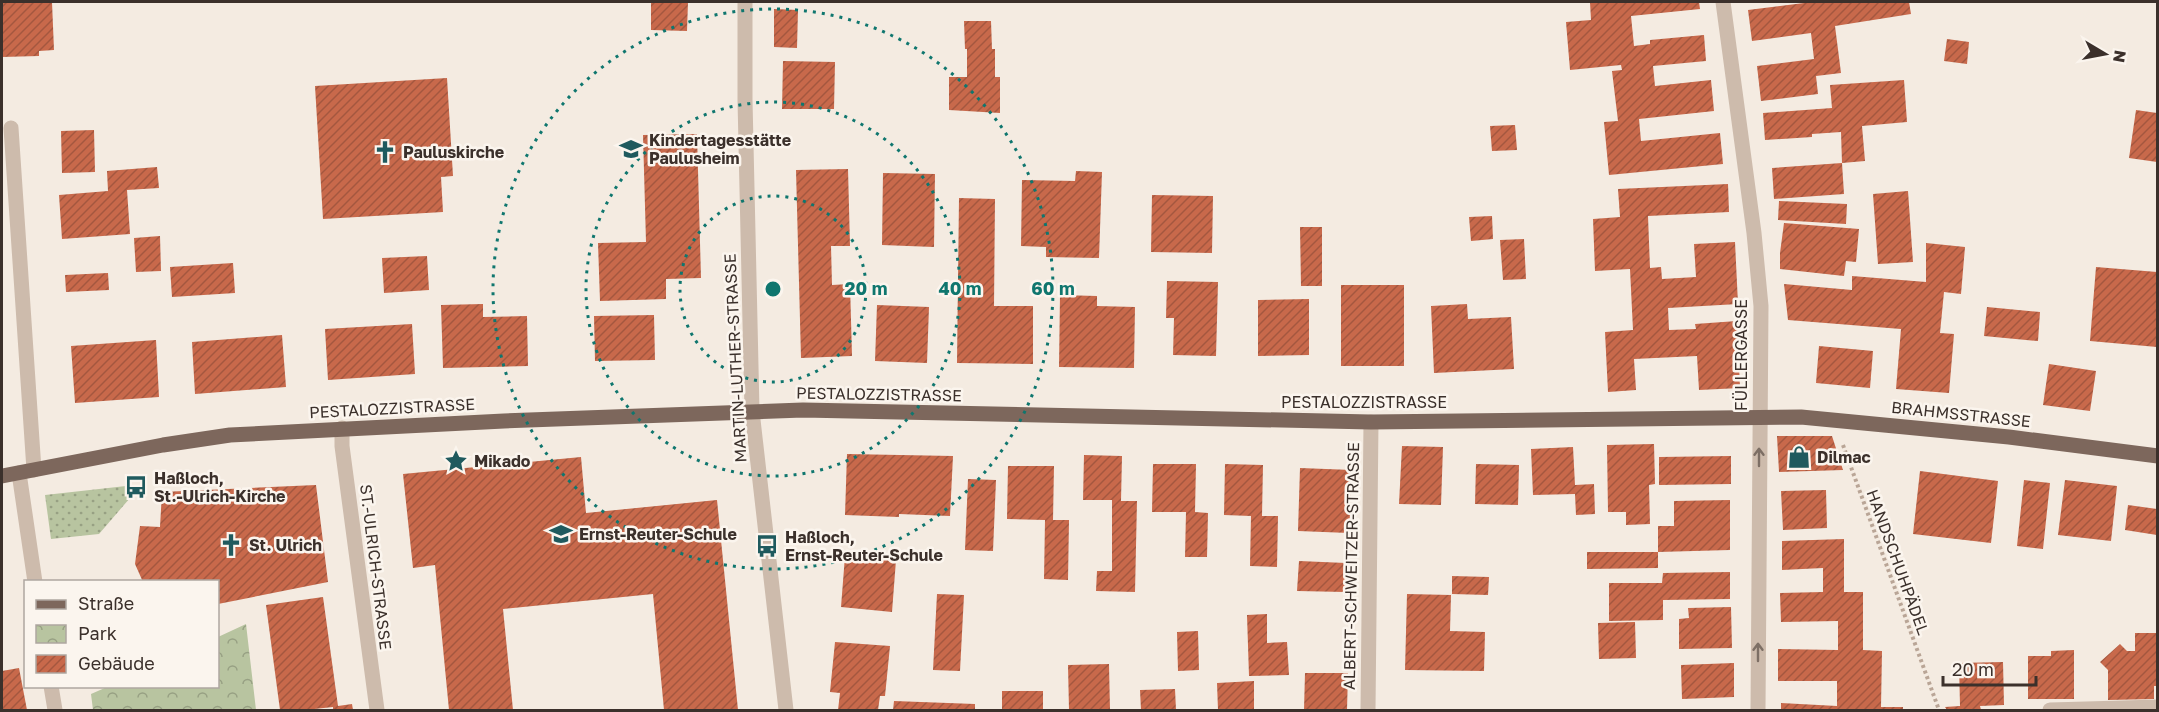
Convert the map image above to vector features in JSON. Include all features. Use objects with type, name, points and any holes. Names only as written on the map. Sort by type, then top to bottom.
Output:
[{"type":"main road","name":"PESTALOZZISTRASSE","points":[[2,476],[163,445],[230,435],[342,428],[752,411],[803,410],[1371,422],[1760,417]]},
{"type":"main road","name":"BRAHMSSTRASSE","points":[[1760,417],[1844,420],[2009,437],[2157,456]]},
{"type":"street","name":"MARTIN-LUTHER-STRASSE","points":[[745,2],[745,122],[752,411],[786,711]]},
{"type":"street","name":"FÜLLERGASSE","points":[[1723,2],[1755,243],[1761,306],[1758,711]]},
{"type":"street","points":[[11,128],[27,471],[35,580]]},
{"type":"street","name":"ALBERT-SCHWEITZER-STRASSE","points":[[1368,711],[1371,422]]},
{"type":"street","name":"ST.-ULRICH-STRASSE","points":[[342,428],[342,446],[377,711]]},
{"type":"street","points":[[51,688],[55,711]]},
{"type":"street","points":[[2050,711],[2157,707]]},
{"type":"path","name":"HANDSCHUHPÄDEL","points":[[1844,420],[1844,447],[1939,711]]},
{"type":"green space","points":[[126,486],[130,498],[99,534],[51,539],[45,495]]},
{"type":"green space","points":[[246,624],[256,710],[93,710],[91,694],[105,688],[219,688],[219,637]]},
{"type":"building","points":[[2,2],[52,2],[54,50],[39,51],[39,56],[2,57]]},
{"type":"building","points":[[651,2],[688,2],[687,31],[651,30]]},
{"type":"building","points":[[1590,2],[1699,2],[1700,9],[1631,16],[1634,46],[1650,44],[1650,40],[1704,35],[1706,61],[1653,66],[1655,86],[1711,80],[1714,111],[1639,119],[1641,141],[1720,133],[1723,164],[1609,175],[1604,122],[1618,121],[1612,71],[1622,70],[1621,65],[1570,70],[1566,22],[1591,20]]},
{"type":"building","points":[[1812,2],[1909,2],[1911,14],[1835,26],[1841,73],[1816,76],[1818,94],[1761,101],[1757,66],[1814,59],[1811,33],[1752,41],[1748,10]]},
{"type":"building","points":[[774,9],[798,10],[797,48],[774,47]]},
{"type":"building","points":[[964,21],[991,21],[992,49],[995,49],[995,77],[1000,77],[1000,113],[949,110],[949,77],[967,77]]},
{"type":"building","points":[[1947,39],[1969,42],[1967,64],[1944,61]]},
{"type":"building","points":[[783,61],[835,62],[834,109],[782,109]]},
{"type":"building","name":"Pauluskirche","points":[[447,78],[453,176],[441,177],[443,212],[323,219],[315,86]]},
{"type":"building","points":[[1904,80],[1907,122],[1862,126],[1865,161],[1842,163],[1841,132],[1812,134],[1812,137],[1765,140],[1763,113],[1832,108],[1830,85]]},
{"type":"building","points":[[2136,110],[2157,113],[2157,162],[2129,158]]},
{"type":"building","points":[[1515,125],[1517,150],[1492,151],[1490,126]]},
{"type":"building","points":[[94,130],[95,172],[62,173],[61,131]]},
{"type":"building","points":[[697,134],[701,278],[666,279],[666,299],[600,301],[598,243],[646,242],[643,135]]},
{"type":"building","points":[[1842,163],[1844,194],[1774,199],[1772,168]]},
{"type":"building","points":[[157,167],[159,188],[127,190],[130,234],[62,239],[59,195],[108,191],[107,171]]},
{"type":"building","points":[[848,169],[850,246],[831,246],[832,285],[850,284],[852,356],[801,358],[796,170]]},
{"type":"building","points":[[1076,171],[1102,172],[1099,258],[1046,257],[1046,247],[1021,246],[1022,180],[1075,181]]},
{"type":"building","points":[[883,173],[935,174],[934,247],[882,245]]},
{"type":"building","points":[[1728,184],[1729,212],[1648,216],[1650,268],[1661,267],[1662,279],[1696,277],[1694,244],[1735,242],[1738,304],[1668,308],[1669,330],[1696,329],[1695,324],[1737,321],[1740,388],[1699,390],[1697,356],[1634,359],[1636,390],[1608,392],[1605,332],[1633,330],[1630,269],[1595,271],[1593,219],[1620,217],[1618,189]]},
{"type":"building","points":[[1908,191],[1913,262],[1878,264],[1873,194]]},
{"type":"building","points":[[1152,195],[1213,196],[1212,253],[1151,252]]},
{"type":"building","points":[[959,198],[995,199],[994,306],[1033,306],[1033,364],[957,363]]},
{"type":"building","points":[[1779,201],[1847,204],[1846,224],[1778,220]]},
{"type":"building","points":[[1492,216],[1493,239],[1471,241],[1469,217]]},
{"type":"building","points":[[1784,223],[1859,229],[1856,262],[1846,261],[1844,276],[1780,269]]},
{"type":"building","points":[[1300,227],[1322,227],[1322,286],[1301,286]]},
{"type":"building","points":[[160,236],[161,271],[136,272],[134,238]]},
{"type":"building","points":[[1524,239],[1526,279],[1503,280],[1500,240]]},
{"type":"building","points":[[1926,243],[1965,247],[1961,294],[1944,292],[1940,333],[1954,334],[1949,393],[1896,389],[1901,329],[1788,320],[1784,284],[1852,290],[1852,276],[1926,282]]},
{"type":"building","points":[[427,256],[429,290],[384,293],[382,258]]},
{"type":"building","points":[[233,263],[235,293],[172,297],[170,267]]},
{"type":"building","points":[[2096,267],[2157,272],[2157,347],[2090,341]]},
{"type":"building","points":[[108,273],[109,290],[66,292],[65,275]]},
{"type":"building","points":[[1167,281],[1218,282],[1216,356],[1173,355],[1174,318],[1166,318]]},
{"type":"building","points":[[1341,285],[1404,285],[1404,366],[1341,366]]},
{"type":"building","points":[[1060,295],[1097,296],[1097,306],[1135,307],[1134,368],[1059,367]]},
{"type":"building","points":[[1309,299],[1309,355],[1258,356],[1258,300]]},
{"type":"building","points":[[483,304],[483,317],[527,316],[528,366],[443,368],[441,305]]},
{"type":"building","points":[[1467,304],[1468,319],[1511,317],[1514,369],[1434,373],[1431,306]]},
{"type":"building","points":[[877,305],[929,307],[927,363],[875,361]]},
{"type":"building","points":[[1987,307],[2040,312],[2038,341],[1984,336]]},
{"type":"building","points":[[654,315],[655,360],[595,361],[594,316]]},
{"type":"building","points":[[412,324],[415,374],[328,380],[325,329]]},
{"type":"building","points":[[282,335],[286,387],[195,394],[192,342]]},
{"type":"building","points":[[156,340],[159,397],[75,403],[71,346]]},
{"type":"building","points":[[1819,346],[1873,351],[1870,388],[1816,383]]},
{"type":"building","points":[[2049,364],[2096,371],[2090,411],[2043,405]]},
{"type":"building","points":[[1777,436],[1832,436],[1843,470],[1779,472]]},
{"type":"building","points":[[1654,444],[1655,484],[1649,485],[1650,524],[1626,525],[1626,512],[1608,512],[1607,445]]},
{"type":"building","points":[[1402,446],[1443,447],[1441,505],[1399,504]]},
{"type":"building","points":[[1573,447],[1575,485],[1594,484],[1595,514],[1576,515],[1575,494],[1533,495],[1531,449]]},
{"type":"building","points":[[847,454],[953,456],[950,516],[845,515]]},
{"type":"building","points":[[1084,455],[1122,456],[1121,501],[1137,501],[1135,592],[1096,591],[1097,571],[1112,571],[1112,500],[1083,500]]},
{"type":"building","points":[[1731,456],[1731,484],[1659,485],[1659,457]]},
{"type":"building","points":[[581,457],[586,513],[717,500],[738,710],[664,710],[653,594],[503,609],[513,710],[449,710],[435,565],[413,568],[403,474]]},
{"type":"building","points":[[1153,464],[1196,464],[1195,512],[1208,513],[1207,557],[1185,557],[1186,512],[1152,512]]},
{"type":"building","points":[[1225,464],[1263,465],[1262,516],[1278,516],[1277,567],[1250,566],[1251,516],[1224,515]]},
{"type":"building","points":[[1476,464],[1519,465],[1518,505],[1475,504]]},
{"type":"building","points":[[1008,466],[1054,466],[1053,520],[1069,520],[1068,580],[1044,579],[1045,520],[1007,519]]},
{"type":"building","points":[[1300,468],[1352,470],[1349,533],[1298,531]]},
{"type":"building","points":[[1920,471],[1998,481],[1991,543],[1913,534]]},
{"type":"building","points":[[968,479],[996,480],[993,551],[965,550]]},
{"type":"building","points":[[2024,480],[2050,483],[2043,549],[2017,546]]},
{"type":"building","points":[[2065,480],[2117,486],[2111,541],[2058,535]]},
{"type":"building","name":"St. Ulrich","points":[[316,485],[328,582],[219,604],[219,580],[142,580],[135,564],[140,526],[160,527],[162,492]]},
{"type":"building","points":[[1826,490],[1827,528],[1783,530],[1781,491]]},
{"type":"building","points":[[1730,500],[1730,550],[1658,552],[1658,526],[1674,526],[1674,501]]},
{"type":"building","points":[[2128,505],[2157,509],[2157,535],[2125,530]]},
{"type":"building","points":[[1844,539],[1844,592],[1863,592],[1863,650],[1882,651],[1881,707],[1903,707],[1903,710],[1781,710],[1781,703],[1837,706],[1837,681],[1778,681],[1778,649],[1838,650],[1838,621],[1781,622],[1780,593],[1823,592],[1823,568],[1782,570],[1782,541]]},
{"type":"building","points":[[1587,552],[1658,552],[1658,568],[1587,569]]},
{"type":"building","points":[[845,556],[896,560],[892,612],[841,607]]},
{"type":"building","points":[[1299,561],[1346,563],[1345,592],[1297,591]]},
{"type":"building","points":[[1730,572],[1730,599],[1663,600],[1663,620],[1609,621],[1609,583],[1662,583],[1663,573]]},
{"type":"building","points":[[1452,576],[1489,577],[1488,595],[1452,594]]},
{"type":"building","points":[[937,594],[964,595],[960,671],[933,670]]},
{"type":"building","points":[[1407,594],[1451,595],[1450,631],[1485,632],[1484,671],[1405,670]]},
{"type":"building","points":[[323,597],[338,706],[352,704],[353,710],[333,710],[333,707],[280,710],[266,605]]},
{"type":"building","points":[[1731,607],[1732,648],[1679,649],[1679,619],[1689,618],[1688,608]]},
{"type":"building","points":[[1267,614],[1267,643],[1287,642],[1289,675],[1249,676],[1247,615]]},
{"type":"building","points":[[1635,622],[1636,658],[1599,659],[1598,623]]},
{"type":"building","points":[[1198,631],[1199,670],[1178,671],[1177,632]]},
{"type":"building","points":[[2135,633],[2157,633],[2157,686],[2154,686],[2154,699],[2108,700],[2108,670],[2100,662],[2120,644],[2127,651],[2135,651]]},
{"type":"building","points":[[835,642],[890,646],[885,696],[880,696],[878,710],[838,710],[840,693],[830,692]]},
{"type":"building","points":[[2074,650],[2074,699],[2028,699],[2028,656],[2051,656],[2051,651]]},
{"type":"building","points":[[2003,662],[2004,705],[1980,706],[1981,710],[1947,710],[1945,707],[1960,706],[1959,663]]},
{"type":"building","points":[[1734,663],[1734,697],[1682,699],[1681,665]]},
{"type":"building","points":[[1109,664],[1110,710],[1069,710],[1068,665]]},
{"type":"building","points":[[19,668],[27,710],[2,710],[2,671]]},
{"type":"building","points":[[1305,673],[1348,673],[1347,710],[1304,710]]},
{"type":"building","points":[[1254,681],[1254,710],[1218,710],[1217,683]]},
{"type":"building","points":[[1175,689],[1176,710],[1141,710],[1140,690]]},
{"type":"building","points":[[1002,691],[1043,691],[1043,710],[1002,710]]},
{"type":"building","points":[[894,701],[975,704],[975,710],[893,710]]},
{"type":"place","name":"Kindertagesstätte Paulusheim","points":[[631,149]]},
{"type":"place","name":"Pauluskirche","points":[[385,152]]},
{"type":"place","name":"Dilmac","points":[[1799,457]]},
{"type":"place","name":"Mikado","points":[[456,461]]},
{"type":"place","name":"Haßloch, St.-Ulrich-Kirche","points":[[136,487]]},
{"type":"place","name":"Ernst-Reuter-Schule","points":[[561,534]]},
{"type":"place","name":"St. Ulrich","points":[[231,545]]},
{"type":"place","name":"Haßloch, Ernst-Reuter-Schule","points":[[767,546]]}]
